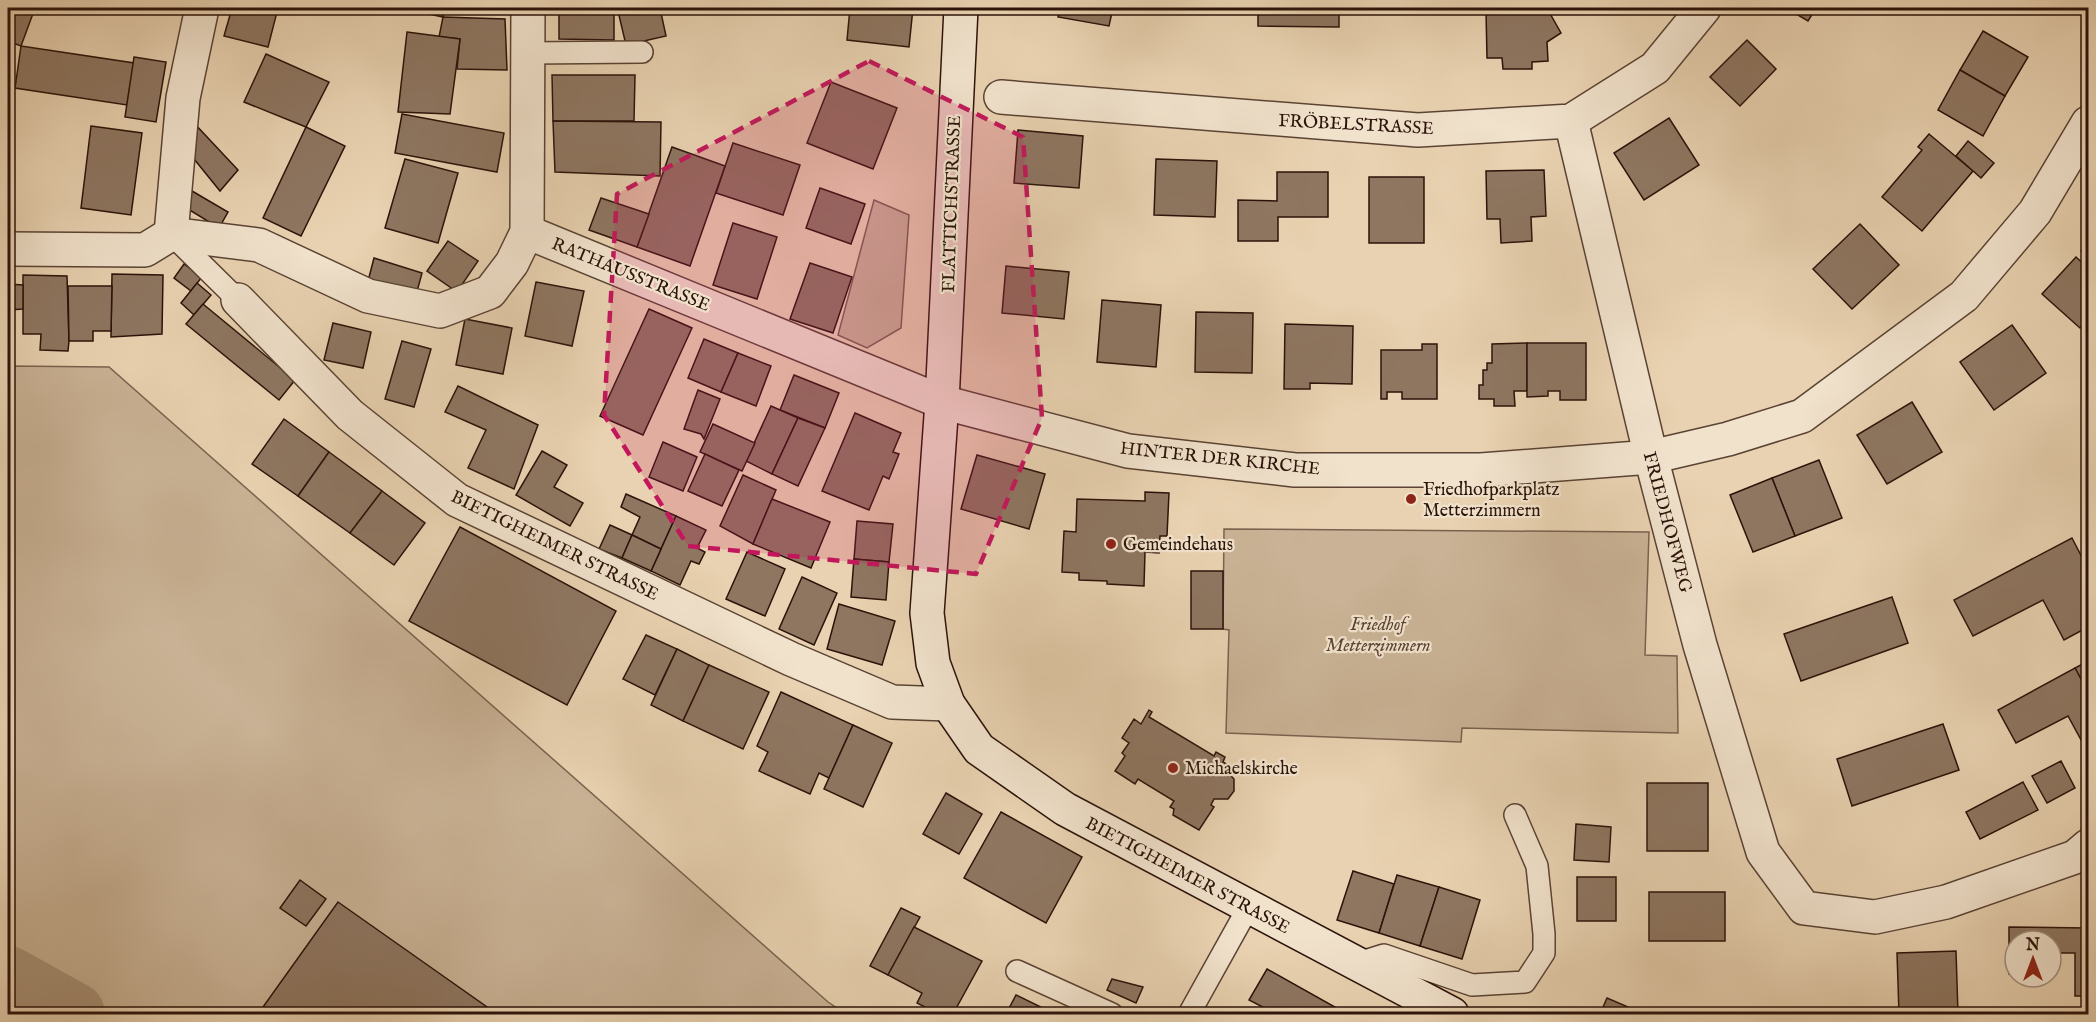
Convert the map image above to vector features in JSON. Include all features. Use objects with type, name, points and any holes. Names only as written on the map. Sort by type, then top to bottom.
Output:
[{"type":"street","points":[[171,234],[183,98],[202,8]]},
{"type":"street","points":[[8,249],[144,250],[171,234],[259,245],[368,296],[440,310],[490,292],[512,263],[527,232],[528,8]]},
{"type":"street","name":"FLATTICHSTRASSE","points":[[942,402],[961,8]]},
{"type":"street","name":"FRÖBELSTRASSE","points":[[1001,97],[1418,130],[1571,121],[1655,68],[1704,8]]},
{"type":"street","name":"FRIEDHOFWEG","points":[[1571,121],[1651,457],[1700,645],[1763,852],[1804,908],[1875,916],[1946,902],[2084,857]]},
{"type":"street","name":"HINTER DER KIRCHE","points":[[942,402],[1128,451],[1295,470],[1481,470],[1651,457],[1728,439],[1802,416],[1964,296],[2035,212],[2088,123]]},
{"type":"street","name":"RATHAUSSTRASSE","points":[[527,232],[942,402]]},
{"type":"street","name":"BIETIGHEIMER STRASSE","points":[[238,300],[350,415],[457,500],[791,659],[882,698],[892,702],[948,704]]},
{"type":"street","name":"BIETIGHEIMER STRASSE","points":[[942,402],[927,613],[933,663],[948,704],[979,749],[1065,809],[1248,908],[1452,1014]]},
{"type":"lane","points":[[528,53],[642,52]]},
{"type":"lane","name":"BIETIGHEIMER STRASSE","points":[[171,234],[238,300]]},
{"type":"lane","points":[[1355,964],[1384,955],[1472,985],[1525,982],[1544,953],[1544,934],[1537,866],[1515,815]]},
{"type":"lane","points":[[1189,1014],[1248,908]]},
{"type":"lane","points":[[1017,971],[1112,1014]]},
{"type":"highlighted area","points":[[869,61],[1023,137],[1042,418],[976,574],[688,546],[604,415],[617,194]]},
{"type":"green space","points":[[874,200],[909,215],[901,328],[867,348],[838,335]]},
{"type":"green space","points":[[8,366],[109,367],[828,1002],[846,1014],[8,1014]]},
{"type":"green space","name":"Friedhof Metterzimmern","points":[[1224,529],[1649,532],[1645,655],[1677,656],[1678,733],[1462,728],[1461,742],[1226,733],[1229,630],[1223,629]]},
{"type":"building","points":[[8,8],[35,8],[21,46],[8,41]]},
{"type":"building","points":[[232,8],[278,8],[268,47],[224,36]]},
{"type":"building","points":[[402,8],[446,8],[443,17]]},
{"type":"building","points":[[622,8],[622,9],[559,9]]},
{"type":"building","points":[[632,8],[660,8],[666,36],[626,45],[618,11]]},
{"type":"building","points":[[850,8],[913,8],[909,47],[847,40]]},
{"type":"building","points":[[1060,8],[1113,8],[1109,26],[1058,17]]},
{"type":"building","points":[[1258,8],[1339,8],[1339,27],[1258,26]]},
{"type":"building","points":[[1786,8],[1816,8],[1808,21]]},
{"type":"building","points":[[559,9],[614,9],[614,40],[559,39]]},
{"type":"building","points":[[1548,10],[1561,33],[1547,42],[1548,61],[1532,62],[1532,69],[1503,69],[1502,58],[1487,58],[1486,11]]},
{"type":"building","points":[[443,17],[505,19],[507,70],[457,69],[460,39],[439,37]]},
{"type":"building","points":[[1983,31],[2028,57],[2005,96],[1960,70]]},
{"type":"building","points":[[407,32],[460,39],[450,114],[398,112]]},
{"type":"building","points":[[1747,40],[1776,69],[1740,106],[1710,77]]},
{"type":"building","points":[[21,46],[134,63],[127,105],[15,88]]},
{"type":"building","points":[[266,54],[329,82],[306,127],[244,102]]},
{"type":"building","points":[[134,57],[166,62],[156,122],[125,117]]},
{"type":"building","points":[[1960,70],[2005,96],[1983,136],[1938,110]]},
{"type":"building","points":[[552,75],[635,75],[634,121],[553,121]]},
{"type":"building","points":[[831,82],[897,108],[873,169],[807,143]]},
{"type":"building","points":[[402,114],[504,133],[497,172],[395,153]]},
{"type":"building","points":[[1669,118],[1699,165],[1644,200],[1614,153]]},
{"type":"building","points":[[553,121],[661,122],[660,176],[555,172]]},
{"type":"building","points":[[193,122],[238,170],[220,191],[190,154]]},
{"type":"building","points":[[91,126],[142,133],[131,215],[81,208]]},
{"type":"building","points":[[306,127],[345,146],[301,236],[263,218]]},
{"type":"building","points":[[1018,130],[1083,136],[1079,188],[1014,183]]},
{"type":"building","points":[[1929,134],[1973,171],[1922,231],[1882,197],[1922,150],[1918,147]]},
{"type":"building","points":[[1968,141],[1994,163],[1981,178],[1956,156]]},
{"type":"building","points":[[733,143],[800,165],[783,215],[716,193]]},
{"type":"building","points":[[672,147],[725,166],[690,266],[637,247]]},
{"type":"building","points":[[405,159],[458,173],[438,243],[385,228]]},
{"type":"building","points":[[1156,159],[1217,161],[1215,217],[1154,215]]},
{"type":"building","points":[[1544,170],[1546,216],[1531,217],[1532,241],[1501,243],[1500,219],[1487,219],[1486,171]]},
{"type":"building","points":[[1277,172],[1328,172],[1328,217],[1278,217],[1278,241],[1238,241],[1238,200],[1277,201]]},
{"type":"building","points":[[1369,177],[1424,177],[1424,243],[1369,243]]},
{"type":"building","points":[[820,188],[865,204],[851,244],[806,228]]},
{"type":"building","points":[[192,191],[228,212],[219,228],[183,206]]},
{"type":"building","points":[[601,198],[649,214],[637,247],[589,230]]},
{"type":"building","points":[[733,223],[777,237],[757,299],[713,285]]},
{"type":"building","points":[[1860,224],[1899,265],[1852,309],[1813,269]]},
{"type":"building","points":[[448,241],[478,261],[457,292],[427,271]]},
{"type":"building","points":[[2088,242],[2088,258],[2081,251]]},
{"type":"building","points":[[2076,257],[2088,268],[2088,319],[2080,328],[2042,294]]},
{"type":"building","points":[[374,258],[422,273],[415,299],[367,285]]},
{"type":"building","points":[[810,263],[852,277],[833,333],[790,319]]},
{"type":"building","points":[[184,264],[202,277],[191,291],[174,278]]},
{"type":"building","points":[[1006,266],[1069,272],[1064,319],[1002,313]]},
{"type":"building","points":[[112,274],[163,275],[162,334],[111,337]]},
{"type":"building","points":[[23,275],[67,276],[68,351],[40,350],[41,334],[23,334]]},
{"type":"building","points":[[536,282],[584,291],[572,346],[525,336]]},
{"type":"building","points":[[197,283],[211,295],[194,315],[181,303]]},
{"type":"building","points":[[8,284],[23,285],[23,309],[8,310]]},
{"type":"building","points":[[68,286],[112,286],[111,331],[93,331],[93,341],[69,341]]},
{"type":"building","points":[[1102,300],[1161,305],[1156,367],[1097,362]]},
{"type":"building","points":[[203,304],[295,380],[279,400],[186,324]]},
{"type":"building","points":[[649,309],[692,328],[643,435],[600,416]]},
{"type":"building","points":[[1196,312],[1253,313],[1252,373],[1195,372]]},
{"type":"building","points":[[465,319],[512,328],[503,374],[456,365]]},
{"type":"building","points":[[333,323],[371,332],[363,368],[324,360]]},
{"type":"building","points":[[1285,324],[1353,326],[1352,384],[1310,383],[1310,389],[1284,389]]},
{"type":"building","points":[[2012,325],[2046,373],[1994,410],[1960,362]]},
{"type":"building","points":[[704,339],[738,353],[721,392],[688,378]]},
{"type":"building","points":[[402,341],[431,349],[414,407],[385,399]]},
{"type":"building","points":[[1527,343],[1527,391],[1514,391],[1515,406],[1494,406],[1494,399],[1479,399],[1479,385],[1483,385],[1483,370],[1487,370],[1487,363],[1492,363],[1492,344]]},
{"type":"building","points":[[1527,343],[1586,343],[1586,400],[1560,400],[1560,391],[1548,391],[1548,396],[1527,397]]},
{"type":"building","points":[[1422,344],[1437,344],[1437,399],[1402,399],[1402,392],[1387,392],[1387,399],[1381,399],[1381,350],[1422,350]]},
{"type":"building","points":[[738,353],[771,366],[756,406],[721,392]]},
{"type":"building","points":[[794,375],[839,393],[825,428],[780,410]]},
{"type":"building","points":[[458,386],[538,425],[514,489],[468,468],[486,430],[445,412]]},
{"type":"building","points":[[698,390],[720,399],[704,439],[701,434],[684,429]]},
{"type":"building","points":[[1912,402],[1942,452],[1887,484],[1857,435]]},
{"type":"building","points":[[771,406],[798,418],[772,474],[746,461]]},
{"type":"building","points":[[855,413],[901,433],[893,452],[899,454],[889,479],[883,476],[869,510],[822,491]]},
{"type":"building","points":[[798,418],[825,428],[798,486],[772,474]]},
{"type":"building","points":[[284,419],[329,452],[298,496],[252,464]]},
{"type":"building","points":[[713,424],[755,443],[742,471],[700,452]]},
{"type":"building","points":[[663,442],[697,457],[683,491],[649,477]]},
{"type":"building","points":[[542,451],[567,465],[554,487],[583,503],[570,526],[516,495]]},
{"type":"building","points":[[329,452],[382,491],[350,533],[298,496]]},
{"type":"building","points":[[705,454],[739,470],[722,506],[688,491]]},
{"type":"building","points":[[977,455],[1045,474],[1029,529],[961,509]]},
{"type":"building","points":[[1819,460],[1842,518],[1795,536],[1772,478]]},
{"type":"building","points":[[743,475],[776,490],[753,544],[720,526]]},
{"type":"building","points":[[1772,478],[1795,536],[1753,552],[1730,495]]},
{"type":"building","points":[[382,491],[425,523],[394,565],[350,533]]},
{"type":"building","name":"Gemeindehaus","points":[[1145,492],[1169,493],[1167,536],[1160,536],[1159,553],[1145,552],[1144,586],[1079,580],[1079,573],[1062,572],[1064,531],[1076,532],[1077,499],[1145,501]]},
{"type":"building","points":[[626,494],[676,516],[661,549],[632,535],[640,517],[621,507]]},
{"type":"building","points":[[772,499],[830,522],[811,568],[753,544]]},
{"type":"building","points":[[676,516],[706,530],[697,548],[705,552],[699,564],[691,561],[680,585],[651,571]]},
{"type":"building","points":[[857,521],[893,524],[889,562],[854,559]]},
{"type":"building","points":[[610,525],[632,535],[622,558],[599,549]]},
{"type":"building","points":[[460,527],[616,611],[567,705],[409,621]]},
{"type":"building","points":[[632,535],[661,549],[651,571],[622,558]]},
{"type":"building","points":[[2072,538],[2088,569],[2088,627],[2064,640],[2043,600],[1973,636],[1954,600]]},
{"type":"building","points":[[747,552],[785,569],[765,616],[726,599]]},
{"type":"building","points":[[854,559],[889,562],[886,600],[851,597]]},
{"type":"building","points":[[1191,571],[1223,571],[1223,629],[1191,629]]},
{"type":"building","points":[[802,577],[837,593],[814,645],[779,629]]},
{"type":"building","points":[[1892,597],[1908,643],[1801,681],[1784,634]]},
{"type":"building","points":[[839,604],[895,621],[882,665],[827,649]]},
{"type":"building","points":[[646,635],[677,649],[655,695],[623,679]]},
{"type":"building","points":[[677,649],[709,665],[683,721],[651,705]]},
{"type":"building","points":[[2088,661],[2088,692],[2075,668]]},
{"type":"building","points":[[709,665],[769,692],[743,749],[683,721]]},
{"type":"building","points":[[2075,668],[2088,692],[2088,748],[2086,749],[2068,716],[2016,743],[1998,710]]},
{"type":"building","points":[[781,692],[853,725],[829,778],[819,773],[810,794],[759,771],[768,752],[757,746]]},
{"type":"building","name":"Michaelskirche","points":[[1149,710],[1152,712],[1149,717],[1214,756],[1216,752],[1225,757],[1223,762],[1228,765],[1228,773],[1234,779],[1234,791],[1228,799],[1214,799],[1211,805],[1214,807],[1199,830],[1173,815],[1174,809],[1170,807],[1174,801],[1138,779],[1135,784],[1115,771],[1125,756],[1122,753],[1129,743],[1122,738],[1134,719],[1141,724]]},
{"type":"building","points":[[1943,724],[1959,770],[1852,806],[1837,759]]},
{"type":"building","points":[[853,725],[892,743],[863,807],[824,789]]},
{"type":"building","points":[[2061,761],[2075,788],[2047,803],[2032,776]]},
{"type":"building","points":[[2023,782],[2038,810],[1980,839],[1966,812]]},
{"type":"building","points":[[1647,783],[1708,783],[1708,851],[1647,851]]},
{"type":"building","points":[[946,793],[982,814],[959,854],[923,834]]},
{"type":"building","points":[[1001,812],[1082,857],[1046,923],[964,878]]},
{"type":"building","points":[[1576,824],[1611,827],[1609,862],[1574,860]]},
{"type":"building","points":[[1353,871],[1394,884],[1379,933],[1337,920]]},
{"type":"building","points":[[1397,875],[1439,887],[1420,946],[1379,933]]},
{"type":"building","points":[[1577,877],[1616,877],[1616,921],[1577,921]]},
{"type":"building","points":[[300,880],[326,899],[306,926],[280,908]]},
{"type":"building","points":[[1439,887],[1480,900],[1462,959],[1420,946]]},
{"type":"building","points":[[1649,892],[1725,892],[1725,941],[1649,941]]},
{"type":"building","points":[[338,902],[497,1014],[258,1014]]},
{"type":"building","points":[[901,908],[920,917],[888,975],[870,966]]},
{"type":"building","points":[[914,927],[982,961],[953,1014],[938,1014],[917,1003],[922,993],[888,975]]},
{"type":"building","points":[[2009,927],[2088,928],[2088,996],[2075,996],[2075,953],[2063,953],[2063,929],[2009,929]]},
{"type":"building","points":[[1956,951],[1958,1014],[1899,1014],[1897,953]]},
{"type":"building","points":[[1267,969],[1342,1011],[1340,1014],[1276,1014],[1249,1000]]},
{"type":"building","points":[[1112,979],[1143,987],[1136,1003],[1107,990]]},
{"type":"building","points":[[1016,995],[1055,1014],[1006,1014]]},
{"type":"building","points":[[1607,998],[1642,1013],[1600,1014]]},
{"type":"building","points":[[1365,1008],[1378,1014],[1361,1014]]},
{"type":"waterway","points":[[8,978],[73,1014]]},
{"type":"place","name":"Friedhofparkplatz Metterzimmern","points":[[1411,499]]},
{"type":"place","name":"Gemeindehaus","points":[[1111,544]]},
{"type":"place","name":"Michaelskirche","points":[[1173,768]]}]
